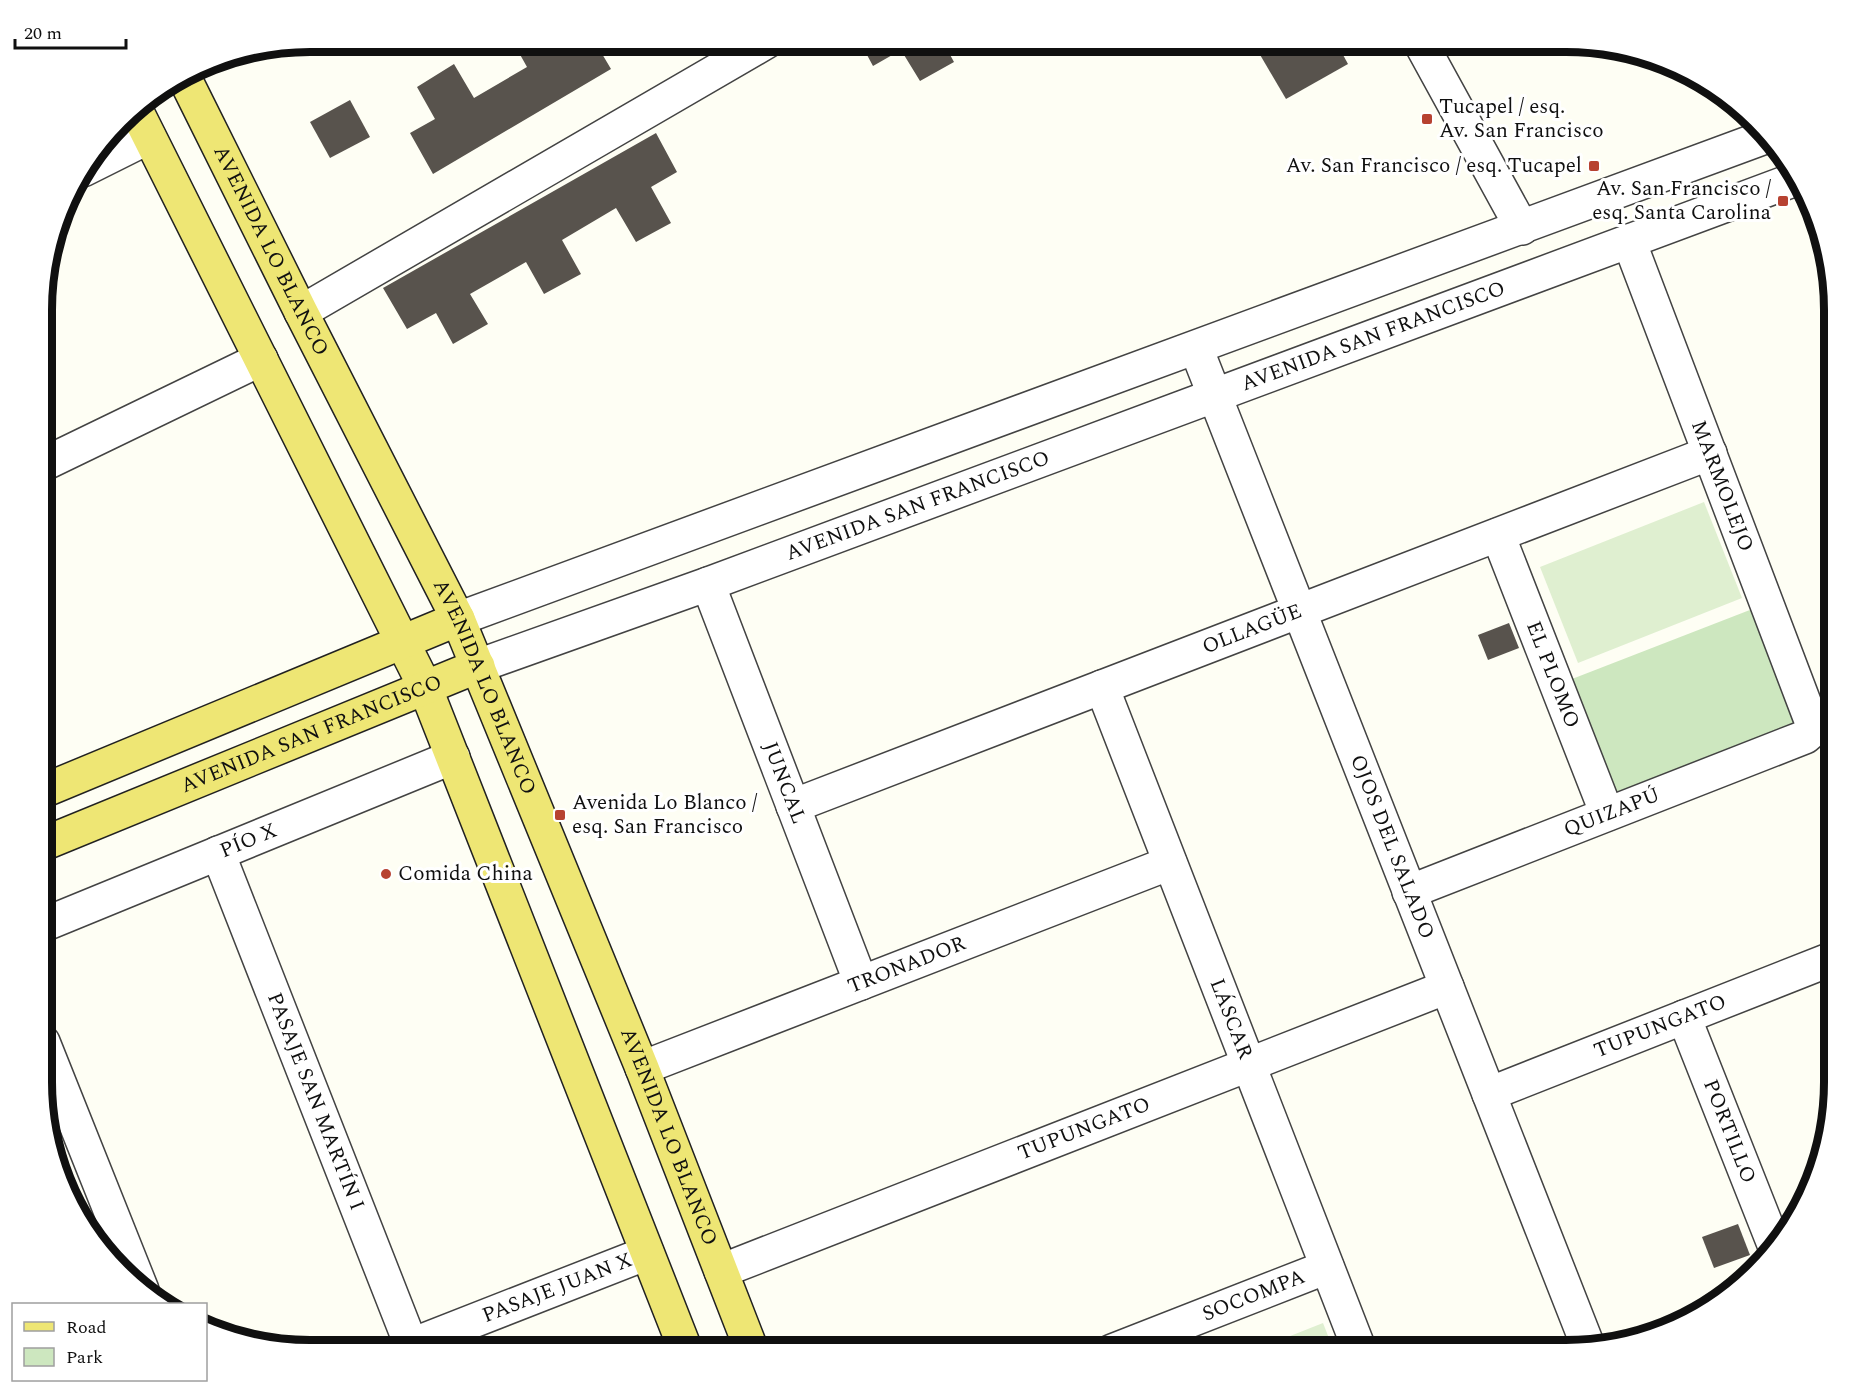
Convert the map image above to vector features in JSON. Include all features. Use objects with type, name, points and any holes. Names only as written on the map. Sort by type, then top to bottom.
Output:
[{"type":"main road","name":"AVENIDA LO BLANCO","points":[[187,84],[458,619],[642,1068],[748,1340]]},
{"type":"main road","points":[[139,117],[425,687],[682,1340]]},
{"type":"main road","points":[[52,787],[458,619]]},
{"type":"main road","name":"AVENIDA SAN FRANCISCO","points":[[52,840],[478,666]]},
{"type":"street","points":[[301,312],[749,52]]},
{"type":"street","points":[[1425,52],[1522,228]]},
{"type":"street","points":[[100,161],[149,136]]},
{"type":"street","points":[[458,619],[1760,140]]},
{"type":"street","name":"AVENIDA SAN FRANCISCO","points":[[478,666],[708,584],[1789,181]]},
{"type":"street","name":"MARMOLEJO","points":[[1629,241],[1812,723],[1812,731]]},
{"type":"street","name":"OJOS DEL SALADO","points":[[1196,348],[1586,1340]]},
{"type":"street","points":[[52,460],[261,359]]},
{"type":"street","name":"OLLAGÜE","points":[[793,806],[1710,453]]},
{"type":"street","name":"EL PLOMO","points":[[1498,535],[1607,814]]},
{"type":"street","name":"JUNCAL","points":[[708,584],[861,983]]},
{"type":"street","name":"LÁSCAR","points":[[1102,687],[1356,1340]]},
{"type":"street","name":"QUIZAPÚ","points":[[1410,892],[1805,736],[1812,731]]},
{"type":"street","name":"PÍO X","points":[[52,921],[453,757]]},
{"type":"street","name":"PASAJE SAN MARTÍN I","points":[[218,853],[405,1340]]},
{"type":"street","name":"TRONADOR","points":[[642,1068],[1170,863]]},
{"type":"street","name":"TUPUNGATO","points":[[1489,1094],[1824,962]]},
{"type":"street","name":"TUPUNGATO","points":[[721,1271],[1447,987]]},
{"type":"street","name":"PORTILLO","points":[[1684,1017],[1771,1238]]},
{"type":"street","points":[[52,1065],[135,1272]]},
{"type":"street","name":"PASAJE JUAN X","points":[[430,1340],[647,1253]]},
{"type":"street","name":"SOCOMPA","points":[[1140,1340],[1327,1267]]},
{"type":"green space","points":[[1704,502],[1742,598],[1578,663],[1540,567]]},
{"type":"green space","points":[[1755,608],[1801,725],[1618,796],[1572,679]]},
{"type":"green space","points":[[1323,1323],[1330,1340],[1280,1340]]},
{"type":"building","points":[[519,52],[601,52],[611,69],[433,174],[410,133],[435,119],[417,87],[454,64],[474,98],[527,67]]},
{"type":"building","points":[[865,52],[898,52],[873,66]]},
{"type":"building","points":[[902,52],[948,52],[954,62],[920,81]]},
{"type":"building","points":[[1341,52],[1348,64],[1286,99],[1259,53]]},
{"type":"building","points":[[350,100],[370,137],[330,158],[310,122]]},
{"type":"building","points":[[656,133],[677,172],[651,187],[671,223],[636,242],[616,208],[562,240],[581,274],[544,294],[526,262],[470,294],[488,324],[453,344],[436,313],[407,329],[383,288]]},
{"type":"building","points":[[1509,623],[1519,648],[1488,660],[1478,635]]},
{"type":"building","points":[[1738,1224],[1750,1255],[1714,1268],[1702,1237]]},
{"type":"place","name":"Tucapel / esq. Av. San Francisco","points":[[1427,119]]},
{"type":"place","name":"Av. San Francisco / esq. Tucapel","points":[[1594,166]]},
{"type":"place","name":"Av. San Francisco / esq. Santa Carolina","points":[[1783,201]]},
{"type":"place","name":"Avenida Lo Blanco / esq. San Francisco","points":[[560,815]]},
{"type":"place","name":"Comida China","points":[[386,874]]}]
